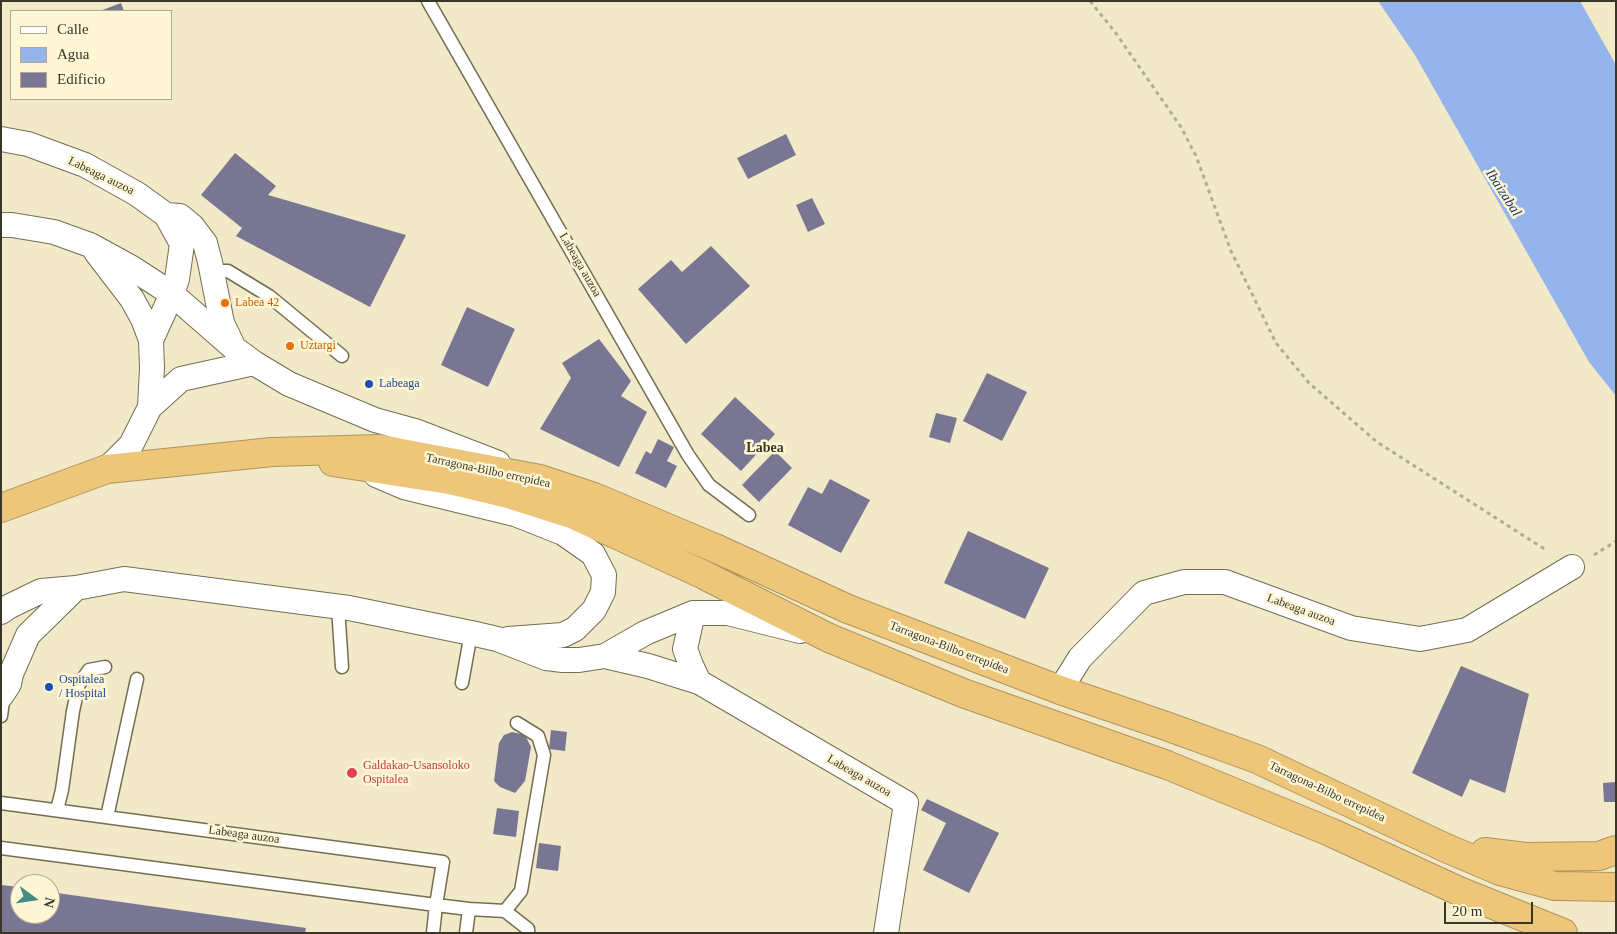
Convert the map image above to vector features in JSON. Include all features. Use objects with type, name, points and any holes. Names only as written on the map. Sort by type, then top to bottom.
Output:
[{"type":"highway","name":"Tarragona-Bilbo errepidea","points":[[13,503],[107,469],[272,452],[380,449],[540,479],[594,497],[715,548],[848,609],[1060,690],[1257,759],[1446,848],[1500,871],[1555,886],[1616,887]]},
{"type":"highway","name":"Tarragona-Bilbo errepidea","points":[[272,452],[449,480],[508,494],[574,515],[704,574],[829,638],[963,693],[1167,765],[1330,832],[1458,891],[1562,933]]},
{"type":"highway","points":[[1446,848],[1526,857],[1599,856],[1616,850]]},
{"type":"street","name":"Labeaga auzoa","points":[[1,139],[28,144],[85,165],[137,194],[166,215],[182,244],[174,287],[151,340]]},
{"type":"street","name":"Labeaga auzoa","points":[[166,215],[180,216],[192,226],[205,243],[222,323],[235,349]]},
{"type":"street","name":"Labeaga auzoa","points":[[1,225],[54,232],[90,245],[132,268],[174,287],[235,349],[289,384],[375,420],[415,431],[540,479]]},
{"type":"street","name":"Labeaga auzoa","points":[[90,245],[132,299],[143,319],[151,340],[150,407]]},
{"type":"street","points":[[174,287],[212,272]]},
{"type":"street","name":"Labeaga auzoa","points":[[107,469],[131,444],[150,407],[181,379],[254,363]]},
{"type":"street","points":[[353,466],[404,487],[515,514],[564,532],[593,554],[604,575],[603,592],[594,610],[574,629],[563,636],[497,640]]},
{"type":"street","name":"Labeaga auzoa","points":[[1060,690],[1080,658],[1144,593],[1184,582],[1225,582],[1351,628],[1420,639],[1466,630],[1572,567]]},
{"type":"street","points":[[1,612],[42,591],[76,588],[124,579],[338,607],[471,633],[497,640],[546,658],[563,660],[579,660],[605,656],[645,633],[694,613],[728,613],[829,638]]},
{"type":"street","points":[[4,695],[28,635],[76,588]]},
{"type":"street","points":[[694,613],[685,648],[699,682]]},
{"type":"street","points":[[1,648],[9,662],[4,695]]},
{"type":"street","points":[[605,656],[648,666],[699,682]]},
{"type":"street","name":"Labeaga auzoa","points":[[699,682],[906,803],[886,933]]},
{"type":"lane","name":"Labeaga auzoa","points":[[428,1],[688,455],[709,485],[749,515]]},
{"type":"lane","points":[[212,272],[228,271],[269,296],[342,356]]},
{"type":"lane","points":[[338,607],[342,667]]},
{"type":"lane","points":[[462,683],[471,633]]},
{"type":"lane","points":[[58,810],[79,684],[89,670],[105,666]]},
{"type":"lane","points":[[107,817],[137,679]]},
{"type":"lane","points":[[505,911],[522,891],[544,755],[538,736],[517,723]]},
{"type":"lane","name":"Labeaga auzoa","points":[[1,803],[443,862],[436,905],[434,933]]},
{"type":"lane","points":[[1,848],[469,910],[505,911],[528,929],[528,933]]},
{"type":"lane","points":[[466,933],[469,910]]},
{"type":"path","points":[[1090,1],[1115,32],[1181,127],[1196,156],[1231,251],[1276,343],[1309,383],[1377,442],[1572,567]]},
{"type":"water","name":"Ibaizabal","points":[[1378,1],[1580,1],[1616,65],[1616,396],[1589,362],[1415,55]]},
{"type":"building","points":[[121,3],[124,10],[103,10]]},
{"type":"building","points":[[786,134],[796,155],[748,179],[737,158]]},
{"type":"building","points":[[235,153],[276,186],[268,195],[406,235],[370,307],[236,236],[242,228],[201,195]]},
{"type":"building","points":[[812,198],[825,224],[808,232],[796,205]]},
{"type":"building","points":[[711,246],[750,286],[686,344],[638,289],[671,260],[682,272]]},
{"type":"building","points":[[467,307],[515,329],[488,387],[441,365]]},
{"type":"building","points":[[599,339],[631,381],[621,396],[647,412],[619,467],[540,429],[571,378],[562,363]]},
{"type":"building","points":[[987,373],[1027,392],[1002,441],[963,421]]},
{"type":"building","points":[[735,397],[775,434],[741,471],[701,434]]},
{"type":"building","points":[[936,413],[957,418],[950,443],[929,437]]},
{"type":"building","points":[[658,439],[674,447],[667,461],[677,466],[666,488],[635,473],[646,451],[651,454]]},
{"type":"building","points":[[775,451],[792,468],[759,502],[742,485]]},
{"type":"building","points":[[830,479],[870,500],[841,553],[788,525],[808,487],[822,494]]},
{"type":"building","points":[[968,531],[1049,568],[1025,619],[944,583]]},
{"type":"building","points":[[1461,666],[1529,694],[1505,793],[1470,779],[1462,797],[1412,773]]},
{"type":"building","points":[[551,730],[567,732],[565,751],[549,749]]},
{"type":"building","points":[[512,732],[525,735],[531,747],[525,781],[515,793],[500,787],[494,781],[499,743],[504,735]]},
{"type":"building","points":[[1616,782],[1616,802],[1604,802],[1603,783]]},
{"type":"building","points":[[927,799],[999,833],[969,893],[923,870],[946,823],[921,810]]},
{"type":"building","points":[[497,808],[519,811],[516,837],[493,834]]},
{"type":"building","points":[[539,843],[561,846],[558,871],[536,868]]},
{"type":"building","points":[[1,885],[10,886],[10,924],[60,924],[60,893],[306,928],[305,933],[1,933]]},
{"type":"place","name":"Labea 42","points":[[225,303]]},
{"type":"place","name":"Uztargi","points":[[290,346]]},
{"type":"place","name":"Labeaga","points":[[369,384]]},
{"type":"place","name":"Ospitalea / Hospital","points":[[49,687]]},
{"type":"place","name":"Galdakao-Usansoloko Ospitalea","points":[[352,773]]},
{"type":"district","name":"Labea","points":[[765,448]]}]
